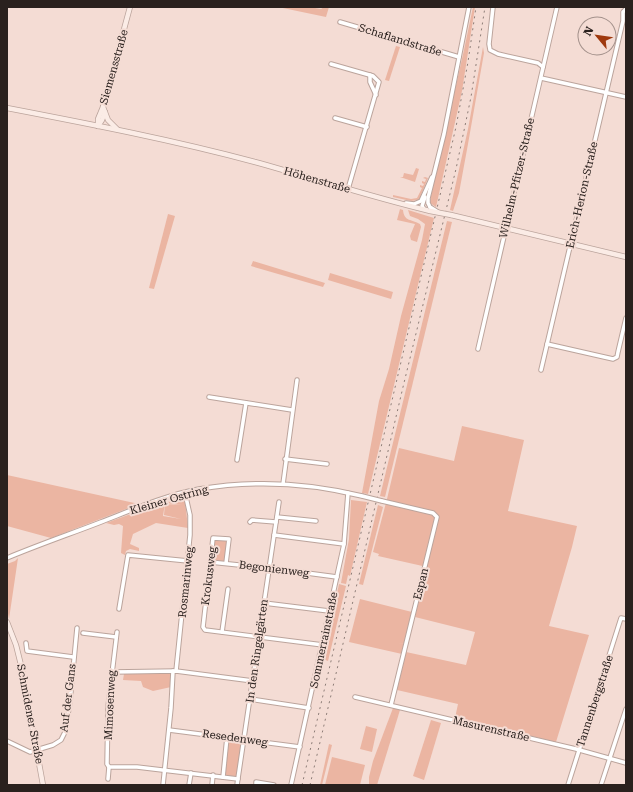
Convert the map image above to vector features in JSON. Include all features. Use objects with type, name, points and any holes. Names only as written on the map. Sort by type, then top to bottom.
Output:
[{"type":"main road","name":"Siemensstraße","points":[[98,126],[102,120],[130,7]]},
{"type":"main road","name":"Höhenstraße","points":[[7,108],[119,130],[254,162],[398,203],[626,257]]},
{"type":"main road","points":[[104,110],[108,120],[119,130]]},
{"type":"main road","name":"Schmidener Straße","points":[[7,622],[20,661],[43,785]]},
{"type":"street","points":[[437,163],[422,204],[422,206],[428,209],[469,7]]},
{"type":"street","points":[[493,7],[489,44],[490,50],[498,54],[538,63],[543,67]]},
{"type":"street","name":"Wilhelm-Pfitzer-Straße","points":[[478,349],[557,7]]},
{"type":"street","name":"Erich-Herion-Straße","points":[[541,370],[606,93],[625,20],[624,12],[626,9]]},
{"type":"street","name":"Schaflandstraße","points":[[340,22],[459,57]]},
{"type":"street","points":[[331,64],[370,75],[377,78],[380,82],[348,189]]},
{"type":"street","points":[[370,75],[370,82],[376,95]]},
{"type":"street","points":[[541,78],[626,97]]},
{"type":"street","points":[[335,118],[367,127]]},
{"type":"street","points":[[398,203],[418,203],[424,195],[431,179]]},
{"type":"street","points":[[547,344],[613,359],[617,357],[626,318]]},
{"type":"street","points":[[283,484],[285,459],[297,380]]},
{"type":"street","points":[[209,397],[292,410]]},
{"type":"street","points":[[237,460],[246,403]]},
{"type":"street","points":[[285,459],[327,464]]},
{"type":"street","name":"Kleiner Ostring","points":[[7,558],[140,506],[198,489],[240,484],[283,484],[348,493],[384,501]]},
{"type":"street","name":"Rosmarinweg","points":[[163,785],[188,561],[190,515],[185,493]]},
{"type":"street","name":"Sommerrainstraße","points":[[291,785],[344,544],[348,493]]},
{"type":"street","name":"Espan","points":[[384,501],[432,513],[437,517],[391,705]]},
{"type":"street","name":"In den Ringelgärten","points":[[237,785],[279,502]]},
{"type":"street","points":[[277,517],[316,520]]},
{"type":"street","points":[[250,522],[252,520],[276,522]]},
{"type":"street","points":[[274,535],[344,544]]},
{"type":"street","name":"Krokusweg","points":[[222,632],[205,630],[203,627],[213,538],[229,539],[226,563]]},
{"type":"street","points":[[119,609],[128,555],[188,561]]},
{"type":"street","name":"Begonienweg","points":[[210,562],[337,577]]},
{"type":"street","points":[[228,589],[222,632],[323,645]]},
{"type":"street","points":[[264,603],[329,612]]},
{"type":"street","name":"Tannenbergstraße","points":[[568,785],[621,618],[626,619]]},
{"type":"street","name":"Auf der Gans","points":[[30,752],[53,745],[59,741],[65,732],[70,702],[73,656],[77,628]]},
{"type":"street","name":"Mimosenweg","points":[[108,779],[108,707],[113,672],[112,663],[116,632]]},
{"type":"street","points":[[83,633],[116,637]]},
{"type":"street","points":[[26,643],[27,651],[73,656]]},
{"type":"street","points":[[113,672],[175,671],[253,681]]},
{"type":"street","name":"Masurenstraße","points":[[355,697],[579,750],[626,763]]},
{"type":"street","points":[[250,699],[309,708]]},
{"type":"street","points":[[601,785],[626,709]]},
{"type":"street","name":"Resedenweg","points":[[169,730],[300,747]]},
{"type":"street","points":[[223,777],[227,737]]},
{"type":"street","points":[[7,741],[30,752],[36,756],[39,761]]},
{"type":"street","points":[[109,767],[137,767],[238,779]]},
{"type":"street","points":[[189,785],[191,773]]},
{"type":"street","points":[[212,785],[213,775]]},
{"type":"street","points":[[256,784],[274,785]]},
{"type":"shaded area","points":[[278,7],[309,7],[321,9],[324,7],[329,7],[326,17]]},
{"type":"shaded area","points":[[473,7],[475,7],[462,91],[436,207],[430,203],[431,196]]},
{"type":"shaded area","points":[[396,46],[400,47],[389,81],[385,80]]},
{"type":"shaded area","points":[[483,47],[484,53],[468,144],[459,193],[453,211],[450,210],[468,129]]},
{"type":"shaded area","points":[[416,168],[419,169],[415,182],[400,177],[403,177],[404,173],[413,175]]},
{"type":"shaded area","points":[[423,178],[428,178],[419,200],[411,201],[393,197],[393,195],[411,199],[417,198],[422,188],[420,185],[423,186],[424,184],[422,181],[425,182],[426,179]]},
{"type":"shaded area","points":[[400,209],[403,210],[405,217],[420,224],[421,227],[417,242],[411,240],[410,236],[415,224],[397,220]]},
{"type":"shaded area","points":[[408,210],[434,218],[368,494],[362,493],[379,401],[389,369],[425,224],[410,216]]},
{"type":"shaded area","points":[[168,214],[175,216],[154,289],[149,288]]},
{"type":"shaded area","points":[[447,221],[452,222],[385,497],[380,496]]},
{"type":"shaded area","points":[[253,261],[325,283],[323,287],[251,266]]},
{"type":"shaded area","points":[[330,273],[393,292],[391,299],[328,280]]},
{"type":"shaded area","points":[[462,426],[524,440],[508,511],[577,526],[549,626],[589,635],[556,742],[455,718],[458,704],[397,690],[406,652],[466,665],[475,632],[415,617],[427,567],[378,556],[379,554],[373,552],[399,448],[454,461]]},
{"type":"shaded area","points":[[7,475],[139,504],[51,538],[7,526]]},
{"type":"shaded area","points":[[182,497],[185,500],[188,528],[156,523],[133,534],[130,544],[139,548],[139,551],[130,549],[126,551],[125,555],[121,553],[123,526],[119,524],[114,525],[106,523],[161,503]],"holes":[[[165,503],[182,505],[165,504],[164,515],[181,519],[163,516]]]},
{"type":"shaded area","points":[[351,500],[367,502],[350,576],[348,575],[346,584],[341,583],[349,539]]},
{"type":"shaded area","points":[[378,505],[383,507],[363,585],[359,584]]},
{"type":"shaded area","points":[[213,538],[229,539],[226,563],[210,562]]},
{"type":"shaded area","points":[[18,558],[9,619],[7,608],[7,564]]},
{"type":"shaded area","points":[[339,584],[346,586],[328,661],[323,659]]},
{"type":"shaded area","points":[[360,599],[412,612],[405,644],[398,643],[404,644],[402,654],[349,642]]},
{"type":"shaded area","points":[[124,674],[172,674],[171,687],[153,691],[143,687],[141,681],[123,680]]},
{"type":"shaded area","points":[[393,708],[400,710],[377,785],[369,785],[369,777],[373,761]]},
{"type":"shaded area","points":[[431,720],[441,723],[424,780],[413,776]]},
{"type":"shaded area","points":[[366,726],[377,729],[372,752],[360,749]]},
{"type":"shaded area","points":[[227,737],[243,740],[238,779],[223,777]]},
{"type":"shaded area","points":[[329,744],[332,745],[322,785],[320,785]]},
{"type":"shaded area","points":[[332,757],[365,765],[360,785],[325,785]]},
{"type":"railway","points":[[302,785],[456,127],[476,7]]},
{"type":"railway","points":[[310,785],[403,387],[456,169],[471,97],[485,7]]}]
